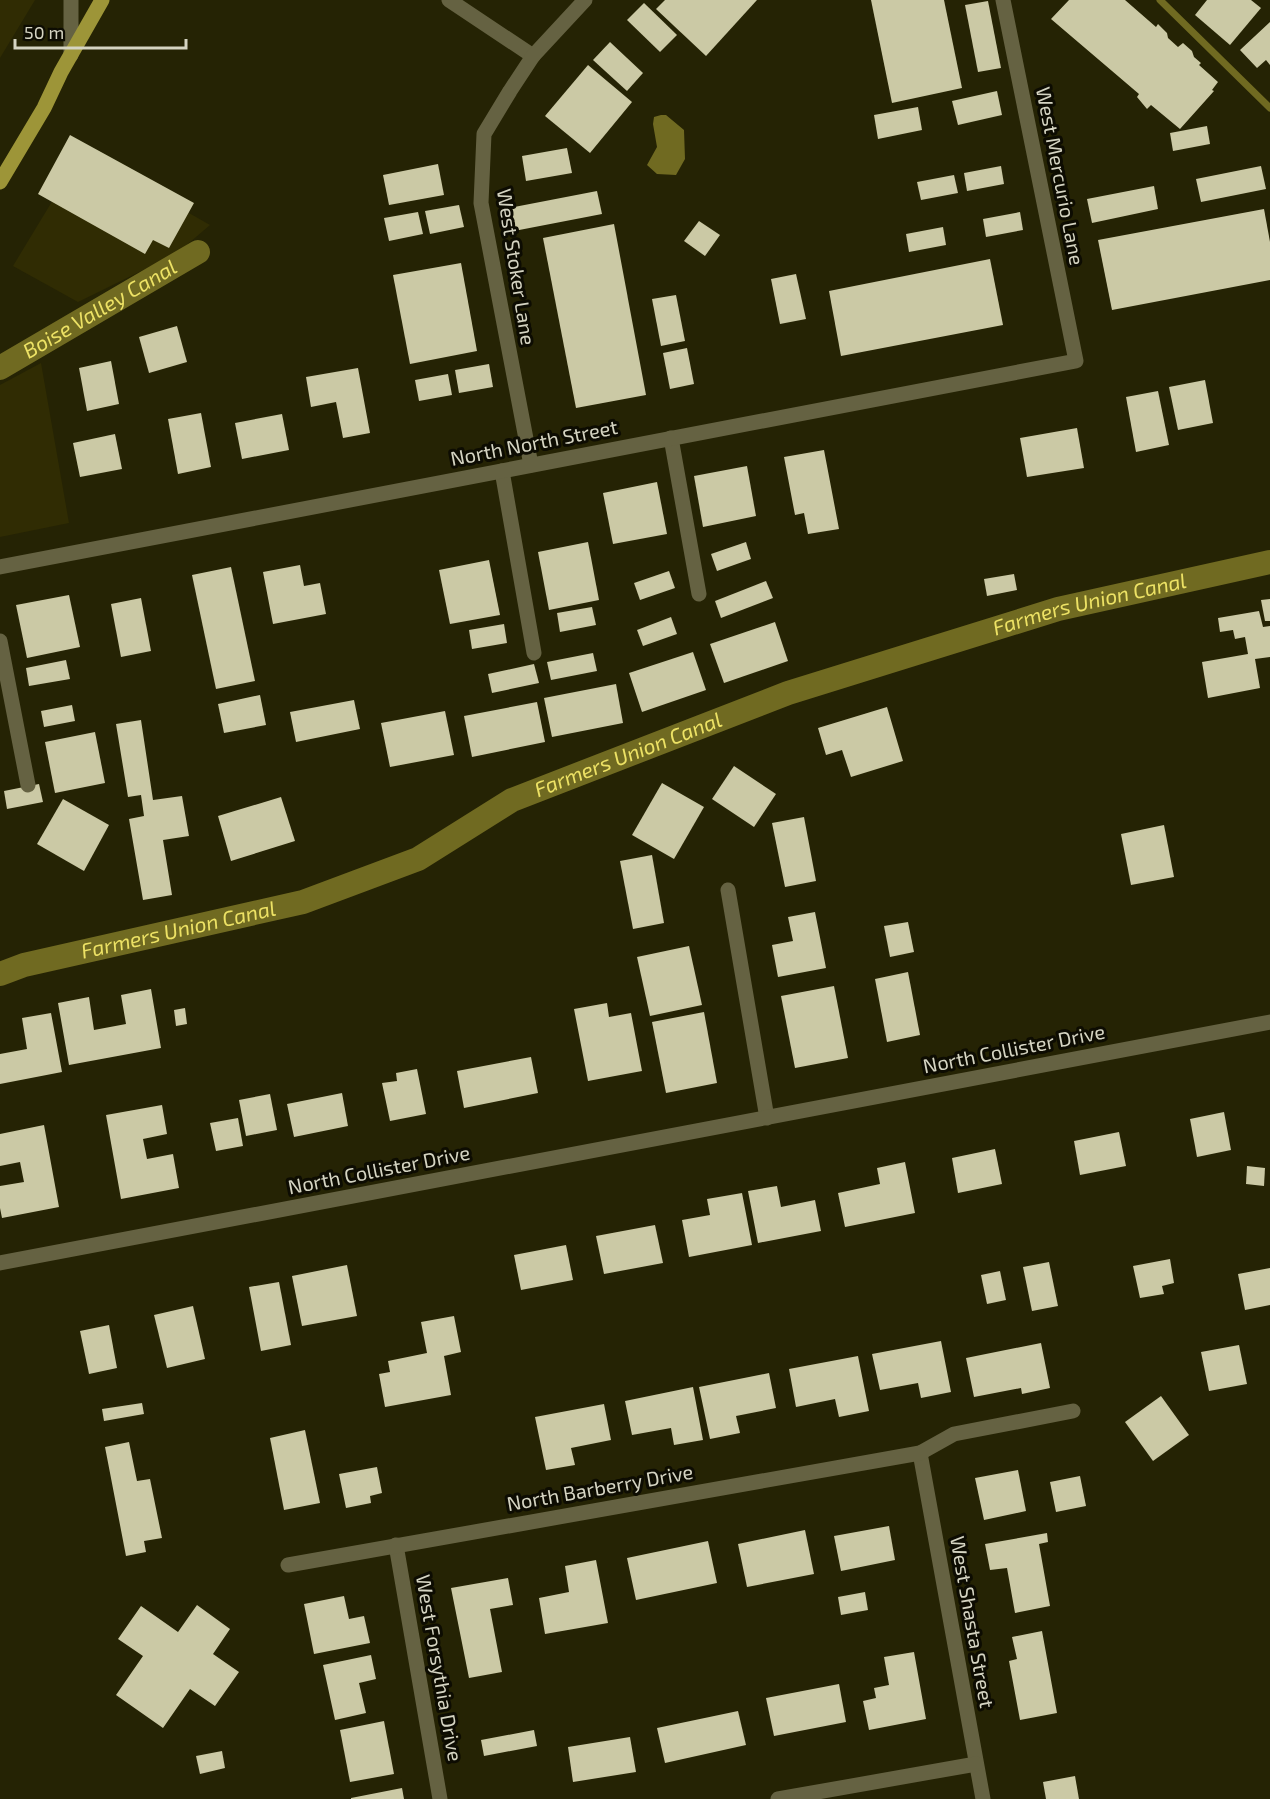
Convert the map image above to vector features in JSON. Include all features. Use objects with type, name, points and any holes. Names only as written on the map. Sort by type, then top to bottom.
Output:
[{"type":"main road","points":[[0,182],[44,108],[102,0]]},
{"type":"street","points":[[71,0],[71,56]]},
{"type":"street","points":[[449,0],[533,56]]},
{"type":"street","name":"West Stoker Lane","points":[[531,465],[481,203],[484,134],[533,56],[585,0]]},
{"type":"street","name":"West Mercurio Lane","points":[[1003,0],[1076,361]]},
{"type":"street","name":"North North Street","points":[[0,567],[1076,361]]},
{"type":"street","points":[[671,438],[699,594]]},
{"type":"street","points":[[501,471],[534,653]]},
{"type":"street","points":[[0,641],[28,785]]},
{"type":"street","points":[[728,890],[767,1118]]},
{"type":"street","name":"North Collister Drive","points":[[0,1263],[1270,1022]]},
{"type":"street","name":"North Barberry Drive","points":[[288,1565],[920,1453],[954,1434],[1073,1411]]},
{"type":"street","name":"West Shasta Street","points":[[920,1453],[983,1799]]},
{"type":"street","name":"West Forsythia Drive","points":[[396,1545],[440,1799]]},
{"type":"street","points":[[778,1799],[976,1764]]},
{"type":"shaded area","points":[[0,0],[35,0],[0,58]]},
{"type":"shaded area","points":[[666,115],[684,130],[685,159],[676,175],[657,174],[647,165],[657,147],[654,117]]},
{"type":"shaded area","points":[[82,152],[210,225],[176,254],[78,302],[13,266]]},
{"type":"shaded area","points":[[41,363],[69,523],[0,537],[0,385]]},
{"type":"building","points":[[665,0],[757,0],[706,56],[656,9]]},
{"type":"building","points":[[871,0],[944,0],[962,88],[892,103]]},
{"type":"building","points":[[1069,0],[1125,0],[1156,27],[1158,24],[1178,47],[1183,43],[1192,51],[1194,57],[1201,63],[1199,65],[1218,82],[1212,90],[1214,91],[1180,129],[1151,105],[1147,109],[1137,97],[1139,94],[1051,19]]},
{"type":"building","points":[[1207,0],[1251,0],[1261,8],[1230,45],[1195,15]]},
{"type":"building","points":[[988,1],[1001,68],[978,72],[965,5]]},
{"type":"building","points":[[644,3],[677,35],[660,52],[627,20]]},
{"type":"building","points":[[1270,22],[1270,65],[1266,60],[1257,68],[1240,50]]},
{"type":"building","points":[[610,42],[643,73],[627,91],[593,60]]},
{"type":"building","points":[[588,65],[632,102],[590,153],[545,116]]},
{"type":"building","points":[[997,91],[1002,115],[958,125],[952,101]]},
{"type":"building","points":[[918,107],[922,130],[878,139],[874,115]]},
{"type":"building","points":[[1207,126],[1210,144],[1173,151],[1170,133]]},
{"type":"building","points":[[70,135],[194,203],[169,248],[153,240],[145,254],[38,194]]},
{"type":"building","points":[[567,148],[572,173],[526,181],[522,156]]},
{"type":"building","points":[[438,164],[444,195],[389,205],[383,175]]},
{"type":"building","points":[[1001,166],[1004,184],[967,191],[964,173]]},
{"type":"building","points":[[1261,166],[1266,189],[1201,202],[1196,179]]},
{"type":"building","points":[[954,175],[958,193],[921,200],[917,182]]},
{"type":"building","points":[[1154,186],[1158,209],[1092,223],[1087,199]]},
{"type":"building","points":[[597,191],[602,214],[514,231],[509,208]]},
{"type":"building","points":[[459,205],[464,227],[430,234],[425,211]]},
{"type":"building","points":[[1264,209],[1270,242],[1270,280],[1112,310],[1098,240]]},
{"type":"building","points":[[418,212],[423,234],[389,241],[384,218]]},
{"type":"building","points":[[1020,212],[1023,230],[986,237],[983,219]]},
{"type":"building","points":[[699,221],[720,235],[705,256],[684,241]]},
{"type":"building","points":[[614,224],[646,395],[576,408],[543,238]]},
{"type":"building","points":[[943,227],[946,245],[909,252],[906,234]]},
{"type":"building","points":[[990,259],[1003,325],[841,356],[829,291]]},
{"type":"building","points":[[461,263],[477,351],[410,364],[393,275]]},
{"type":"building","points":[[796,274],[806,319],[780,324],[771,279]]},
{"type":"building","points":[[676,295],[685,341],[661,346],[652,299]]},
{"type":"building","points":[[177,326],[187,362],[149,373],[139,337]]},
{"type":"building","points":[[687,348],[694,384],[670,389],[663,353]]},
{"type":"building","points":[[111,361],[119,404],[87,411],[79,368]]},
{"type":"building","points":[[489,364],[493,387],[459,393],[455,370]]},
{"type":"building","points":[[358,368],[370,433],[343,438],[336,402],[311,407],[306,377]]},
{"type":"building","points":[[448,374],[452,395],[419,401],[415,380]]},
{"type":"building","points":[[1205,380],[1213,423],[1178,430],[1169,387]]},
{"type":"building","points":[[1158,391],[1169,445],[1136,452],[1126,397]]},
{"type":"building","points":[[201,413],[211,467],[178,474],[168,419]]},
{"type":"building","points":[[282,414],[289,450],[242,459],[235,423]]},
{"type":"building","points":[[1077,428],[1084,468],[1027,477],[1020,438]]},
{"type":"building","points":[[115,434],[122,469],[80,477],[73,443]]},
{"type":"building","points":[[824,450],[839,529],[808,534],[804,513],[795,515],[784,457]]},
{"type":"building","points":[[747,466],[756,516],[703,527],[694,476]]},
{"type":"building","points":[[657,482],[667,534],[613,544],[603,493]]},
{"type":"building","points":[[588,542],[599,600],[549,610],[538,552]]},
{"type":"building","points":[[746,542],[751,559],[717,571],[711,554]]},
{"type":"building","points":[[489,560],[500,615],[450,624],[439,570]]},
{"type":"building","points":[[300,565],[304,586],[320,583],[326,614],[273,624],[263,572]]},
{"type":"building","points":[[231,567],[255,681],[216,689],[192,575]]},
{"type":"building","points":[[669,571],[675,588],[640,600],[634,583]]},
{"type":"building","points":[[1014,574],[1017,590],[987,596],[984,579]]},
{"type":"building","points":[[766,581],[773,598],[721,618],[715,601]]},
{"type":"building","points":[[69,595],[80,647],[27,658],[16,605]]},
{"type":"building","points":[[141,598],[151,651],[121,657],[111,604]]},
{"type":"building","points":[[1270,599],[1270,621],[1265,621],[1261,600]]},
{"type":"building","points":[[592,607],[596,625],[560,632],[557,613]]},
{"type":"building","points":[[1259,611],[1263,627],[1270,626],[1270,657],[1255,659],[1260,688],[1208,698],[1202,662],[1248,654],[1245,637],[1235,639],[1233,630],[1220,632],[1218,618]]},
{"type":"building","points":[[671,617],[677,634],[643,646],[637,630]]},
{"type":"building","points":[[775,622],[788,661],[724,683],[710,644]]},
{"type":"building","points":[[504,624],[507,643],[472,649],[469,630]]},
{"type":"building","points":[[693,652],[706,690],[642,712],[629,673]]},
{"type":"building","points":[[593,653],[597,671],[551,680],[547,662]]},
{"type":"building","points":[[66,660],[70,679],[29,686],[26,668]]},
{"type":"building","points":[[534,664],[539,683],[492,693],[488,674]]},
{"type":"building","points":[[616,684],[623,723],[552,737],[544,698]]},
{"type":"building","points":[[260,695],[266,725],[224,733],[218,704]]},
{"type":"building","points":[[354,700],[360,729],[296,742],[290,712]]},
{"type":"building","points":[[537,702],[545,742],[472,757],[464,716]]},
{"type":"building","points":[[72,705],[75,721],[44,727],[41,711]]},
{"type":"building","points":[[887,707],[903,761],[851,777],[842,750],[826,755],[818,728]]},
{"type":"building","points":[[445,711],[454,755],[390,767],[381,723]]},
{"type":"building","points":[[141,720],[153,800],[182,796],[189,836],[163,840],[172,895],[143,900],[129,819],[144,816],[141,795],[128,797],[116,724]]},
{"type":"building","points":[[95,732],[105,783],[55,793],[45,742]]},
{"type":"building","points":[[734,766],[776,794],[754,827],[712,799]]},
{"type":"building","points":[[662,783],[704,807],[674,859],[632,835]]},
{"type":"building","points":[[39,784],[43,802],[7,809],[4,791]]},
{"type":"building","points":[[281,797],[295,841],[231,861],[218,816]]},
{"type":"building","points":[[63,799],[109,825],[84,871],[37,844]]},
{"type":"building","points":[[804,817],[816,881],[785,887],[772,823]]},
{"type":"building","points":[[1164,825],[1174,877],[1131,885],[1121,834]]},
{"type":"building","points":[[652,855],[664,923],[633,929],[620,861]]},
{"type":"building","points":[[815,912],[826,968],[778,977],[772,945],[793,941],[788,917]]},
{"type":"building","points":[[908,922],[914,952],[890,957],[884,926]]},
{"type":"building","points":[[689,946],[702,1005],[650,1016],[637,957]]},
{"type":"building","points":[[908,972],[920,1035],[887,1042],[875,979]]},
{"type":"building","points":[[834,986],[848,1058],[795,1068],[781,996]]},
{"type":"building","points":[[151,989],[161,1048],[69,1065],[58,1003],[89,997],[94,1030],[126,1024],[121,995]]},
{"type":"building","points":[[607,1003],[609,1017],[631,1013],[642,1071],[588,1081],[574,1009]]},
{"type":"building","points":[[185,1008],[187,1024],[176,1026],[174,1010]]},
{"type":"building","points":[[704,1012],[717,1083],[666,1093],[652,1022]]},
{"type":"building","points":[[51,1013],[62,1072],[0,1084],[0,1054],[27,1049],[22,1018]]},
{"type":"building","points":[[531,1057],[538,1093],[464,1108],[457,1071]]},
{"type":"building","points":[[417,1069],[426,1114],[390,1121],[382,1083],[397,1081],[396,1073]]},
{"type":"building","points":[[342,1093],[348,1126],[294,1137],[287,1104]]},
{"type":"building","points":[[270,1094],[277,1130],[246,1136],[239,1100]]},
{"type":"building","points":[[162,1105],[167,1134],[143,1139],[147,1159],[173,1154],[179,1188],[121,1199],[106,1115]]},
{"type":"building","points":[[1224,1112],[1231,1150],[1197,1157],[1190,1119]]},
{"type":"building","points":[[238,1118],[243,1146],[216,1151],[210,1123]]},
{"type":"building","points":[[44,1125],[59,1207],[2,1218],[0,1186],[24,1182],[20,1162],[0,1166],[0,1134]]},
{"type":"building","points":[[1119,1132],[1126,1166],[1080,1175],[1074,1141]]},
{"type":"building","points":[[995,1149],[1002,1184],[958,1193],[952,1158]]},
{"type":"building","points":[[905,1162],[915,1213],[845,1227],[838,1193],[880,1184],[877,1168]]},
{"type":"building","points":[[1247,1166],[1265,1168],[1264,1186],[1246,1184]]},
{"type":"building","points":[[777,1186],[781,1207],[815,1200],[821,1231],[758,1243],[748,1191]]},
{"type":"building","points":[[742,1193],[752,1245],[689,1257],[682,1220],[710,1215],[707,1199]]},
{"type":"building","points":[[655,1225],[663,1263],[604,1274],[596,1236]]},
{"type":"building","points":[[566,1245],[573,1280],[521,1290],[514,1255]]},
{"type":"building","points":[[1170,1259],[1174,1283],[1162,1286],[1164,1294],[1140,1298],[1133,1266]]},
{"type":"building","points":[[1049,1262],[1058,1306],[1032,1311],[1023,1267]]},
{"type":"building","points":[[347,1265],[357,1316],[302,1326],[292,1276]]},
{"type":"building","points":[[1270,1268],[1270,1305],[1245,1310],[1238,1274]]},
{"type":"building","points":[[1000,1271],[1006,1300],[987,1304],[981,1275]]},
{"type":"building","points":[[279,1282],[291,1345],[261,1351],[249,1287]]},
{"type":"building","points":[[193,1306],[205,1359],[167,1368],[154,1315]]},
{"type":"building","points":[[454,1316],[461,1352],[444,1356],[451,1395],[385,1407],[379,1374],[390,1372],[388,1361],[427,1353],[421,1322]]},
{"type":"building","points":[[109,1325],[117,1368],[89,1374],[80,1331]]},
{"type":"building","points":[[941,1341],[951,1392],[921,1398],[918,1383],[880,1390],[872,1354]]},
{"type":"building","points":[[1041,1343],[1050,1388],[1022,1394],[1021,1388],[974,1397],[966,1358]]},
{"type":"building","points":[[1239,1345],[1247,1384],[1209,1391],[1201,1352]]},
{"type":"building","points":[[858,1356],[869,1411],[839,1417],[835,1399],[796,1407],[789,1369]]},
{"type":"building","points":[[769,1373],[776,1408],[736,1416],[740,1433],[710,1439],[699,1387]]},
{"type":"building","points":[[693,1387],[703,1440],[674,1445],[671,1428],[632,1435],[625,1401]]},
{"type":"building","points":[[1161,1396],[1189,1435],[1153,1461],[1125,1422]]},
{"type":"building","points":[[142,1403],[144,1414],[104,1421],[102,1409]]},
{"type":"building","points":[[604,1404],[611,1440],[571,1448],[575,1465],[546,1470],[535,1417]]},
{"type":"building","points":[[305,1430],[320,1503],[284,1510],[270,1438]]},
{"type":"building","points":[[129,1442],[137,1481],[150,1479],[162,1538],[144,1541],[146,1552],[126,1556],[105,1447]]},
{"type":"building","points":[[377,1467],[382,1493],[370,1496],[371,1503],[346,1508],[339,1474]]},
{"type":"building","points":[[1018,1470],[1026,1511],[984,1520],[975,1478]]},
{"type":"building","points":[[1080,1476],[1086,1506],[1056,1512],[1050,1482]]},
{"type":"building","points":[[889,1526],[895,1560],[841,1571],[834,1536]]},
{"type":"building","points":[[805,1530],[814,1574],[747,1587],[738,1544]]},
{"type":"building","points":[[1047,1533],[1048,1542],[1039,1544],[1050,1606],[1015,1613],[1007,1568],[990,1570],[985,1544]]},
{"type":"building","points":[[708,1541],[717,1583],[636,1600],[627,1558]]},
{"type":"building","points":[[596,1560],[608,1623],[545,1634],[539,1598],[569,1592],[565,1566]]},
{"type":"building","points":[[508,1578],[513,1605],[490,1609],[502,1672],[469,1678],[451,1588]]},
{"type":"building","points":[[865,1592],[868,1610],[841,1615],[838,1597]]},
{"type":"building","points":[[344,1596],[349,1619],[364,1616],[370,1643],[314,1654],[304,1604]]},
{"type":"building","points":[[197,1605],[230,1629],[213,1654],[239,1672],[215,1706],[190,1689],[163,1728],[116,1695],[143,1656],[118,1639],[141,1606],[178,1632]]},
{"type":"building","points":[[1042,1631],[1057,1713],[1020,1720],[1009,1661],[1017,1659],[1012,1637]]},
{"type":"building","points":[[914,1652],[926,1719],[869,1730],[863,1701],[876,1698],[874,1688],[889,1685],[884,1657]]},
{"type":"building","points":[[371,1655],[376,1679],[359,1683],[366,1713],[335,1720],[323,1665]]},
{"type":"building","points":[[839,1684],[846,1722],[774,1736],[766,1698]]},
{"type":"building","points":[[738,1711],[746,1745],[665,1763],[657,1728]]},
{"type":"building","points":[[384,1721],[394,1774],[350,1782],[340,1730]]},
{"type":"building","points":[[534,1730],[537,1746],[484,1756],[481,1740]]},
{"type":"building","points":[[630,1737],[636,1772],[573,1782],[568,1747]]},
{"type":"building","points":[[222,1751],[225,1768],[200,1774],[196,1756]]},
{"type":"building","points":[[1075,1776],[1079,1799],[1046,1799],[1043,1782]]},
{"type":"building","points":[[402,1788],[404,1799],[351,1799],[351,1798]]},
{"type":"waterway","points":[[1160,0],[1270,108]]},
{"type":"waterway","name":"Boise Valley Canal","points":[[0,368],[198,252]]},
{"type":"waterway","name":"Farmers Union Canal","points":[[0,974],[24,965],[303,902],[418,859],[512,800],[788,693],[1058,609],[1270,562]]}]
